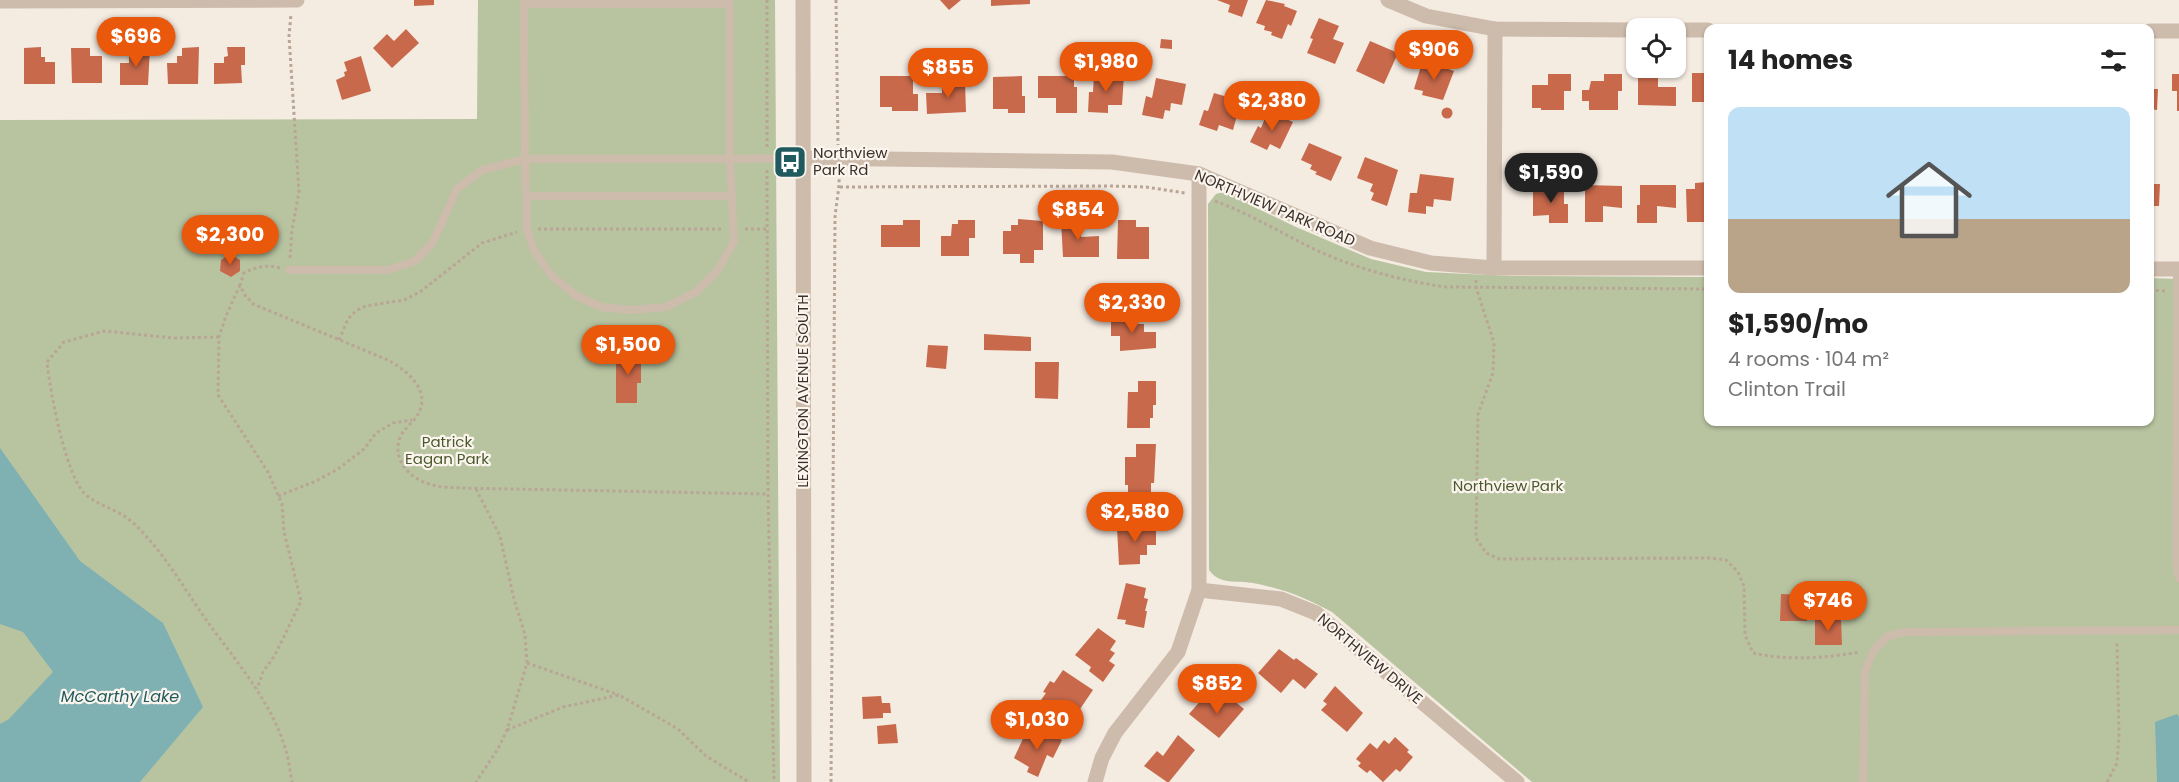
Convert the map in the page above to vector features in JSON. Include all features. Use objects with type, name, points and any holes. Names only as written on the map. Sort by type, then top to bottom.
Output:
[{"type":"street","points":[[0,1],[296,0]]},
{"type":"street","name":"LEXINGTON AVENUE SOUTH","points":[[803,0],[804,782]]},
{"type":"street","points":[[1388,0],[1426,16],[1495,29],[1626,30]]},
{"type":"street","points":[[1494,268],[1495,29]]},
{"type":"street","points":[[1686,30],[1704,30]]},
{"type":"street","points":[[2154,31],[2179,31]]},
{"type":"street","name":"NORTHVIEW PARK ROAD","points":[[803,158],[1112,162],[1199,174],[1370,248],[1431,263],[1494,268],[1704,268]]},
{"type":"street","points":[[1095,782],[1102,758],[1115,733],[1178,652],[1199,590],[1199,174]]},
{"type":"street","points":[[2154,269],[2178,269]]},
{"type":"street","name":"NORTHVIEW DRIVE","points":[[1199,590],[1281,599],[1316,613],[1517,782]]},
{"type":"lane","points":[[730,3],[730,159],[734,242],[717,271],[696,292],[666,307],[631,310],[601,307],[574,296],[552,276],[535,252],[527,230],[524,4],[730,3]]},
{"type":"lane","points":[[289,270],[388,270],[415,261],[433,242],[457,189],[482,170],[525,159],[803,158]]},
{"type":"lane","points":[[526,196],[732,196]]},
{"type":"lane","points":[[2178,269],[2176,563],[2179,578]]},
{"type":"lane","points":[[1863,782],[1865,671],[1874,650],[1888,636],[1905,632],[2179,630]]},
{"type":"path","points":[[256,690],[263,672],[275,655],[301,601],[284,532],[282,504],[268,472],[218,395],[219,337],[244,273],[256,267],[273,266],[289,270],[292,230],[299,192],[289,36],[291,16],[296,0]]},
{"type":"path","points":[[767,0],[768,494],[774,782]]},
{"type":"path","points":[[831,782],[835,218],[836,197],[840,187],[836,0]]},
{"type":"path","points":[[840,187],[1146,187],[1199,195],[1250,216],[1336,258],[1418,283],[1476,287],[1704,289]]},
{"type":"path","points":[[1477,267],[1476,287],[1494,344],[1493,373],[1478,414],[1476,538],[1486,553],[1499,559],[1711,558],[1726,560],[1738,572],[1744,586],[1745,635],[1753,653],[1765,656],[1804,657],[1874,650]]},
{"type":"path","points":[[240,285],[244,294],[254,304],[388,360],[404,369],[418,387],[422,399],[420,410],[402,433],[397,446],[399,459],[406,471],[417,480],[434,486],[476,488],[768,494]]},
{"type":"path","points":[[219,337],[174,338],[104,331],[64,342],[47,362],[50,389],[67,455],[78,483],[85,494],[130,520],[183,583],[270,714],[286,750],[292,782]]},
{"type":"path","points":[[278,496],[316,481],[338,469],[364,449],[376,433],[393,423],[413,420]]},
{"type":"path","points":[[476,488],[500,536],[514,599],[525,635],[527,663],[507,730],[498,749],[476,782]]},
{"type":"path","points":[[2108,782],[2117,763],[2119,736],[2117,630]]},
{"type":"path","points":[[527,663],[619,695],[678,729],[706,756],[749,782]]},
{"type":"path","points":[[507,730],[563,707],[619,695]]},
{"type":"green space","name":"Patrick Eagan Park","points":[[478,0],[775,0],[780,782],[0,782],[0,120],[477,119]]},
{"type":"green space","name":"Northview Park","points":[[1223,192],[1371,259],[1426,272],[1511,276],[1704,277],[1704,426],[2154,426],[2154,278],[2179,279],[2179,782],[1532,782],[1332,612],[1303,598],[1274,588],[1224,580],[1209,570],[1208,204],[1216,194]]},
{"type":"water","name":"McCarthy Lake","points":[[0,448],[80,561],[163,623],[203,707],[140,782],[0,782],[0,724],[9,719],[53,672],[23,632],[0,624]]},
{"type":"water","points":[[2177,714],[2179,717],[2179,782],[2157,782],[2155,722]]},
{"type":"building","points":[[414,0],[434,0],[434,5],[414,6]]},
{"type":"building","points":[[940,0],[961,0],[949,10]]},
{"type":"building","points":[[991,0],[1030,0],[1030,4],[991,6]]},
{"type":"building","points":[[1217,0],[1248,0],[1242,17],[1228,12],[1230,5]]},
{"type":"building","points":[[1266,0],[1285,4],[1284,6],[1297,11],[1282,39],[1271,35],[1272,32],[1264,30],[1265,26],[1256,23]]},
{"type":"building","points":[[1319,18],[1339,26],[1333,39],[1344,43],[1335,64],[1307,53],[1313,39],[1310,38]]},
{"type":"building","points":[[406,29],[419,43],[392,68],[373,48],[387,34],[394,41]]},
{"type":"building","points":[[1161,39],[1172,40],[1172,49],[1160,48]]},
{"type":"building","points":[[1370,41],[1398,53],[1384,84],[1356,71]]},
{"type":"building","points":[[41,47],[41,57],[45,57],[45,62],[55,62],[55,84],[24,84],[24,48]]},
{"type":"building","points":[[199,47],[198,84],[168,84],[167,63],[177,63],[177,56],[182,56],[182,48]]},
{"type":"building","points":[[227,47],[245,47],[245,65],[241,65],[242,83],[214,84],[214,63],[224,63],[224,57],[228,56]]},
{"type":"building","points":[[71,48],[90,48],[90,56],[102,56],[102,83],[72,83]]},
{"type":"building","points":[[133,48],[150,48],[148,85],[120,85],[120,63],[129,63],[129,54],[133,54]]},
{"type":"building","points":[[361,56],[371,91],[342,100],[336,80],[345,76],[344,72],[347,71],[344,62]]},
{"type":"building","points":[[1422,63],[1430,65],[1431,63],[1454,71],[1443,100],[1422,95],[1423,91],[1414,89]]},
{"type":"building","points":[[1692,73],[1704,73],[1704,102],[1692,102]]},
{"type":"building","points":[[1094,74],[1124,75],[1122,105],[1108,105],[1108,113],[1088,112],[1089,92],[1093,92]]},
{"type":"building","points":[[1548,74],[1571,74],[1571,91],[1564,91],[1564,110],[1532,108],[1532,85],[1548,85]]},
{"type":"building","points":[[1604,74],[1622,74],[1622,91],[1618,91],[1618,110],[1589,110],[1589,101],[1582,101],[1582,90],[1589,90],[1591,81],[1604,81]]},
{"type":"building","points":[[2172,74],[2179,74],[2179,111],[2177,111],[2177,91],[2172,91]]},
{"type":"building","points":[[880,76],[913,76],[913,94],[918,94],[918,111],[892,111],[892,107],[880,107]]},
{"type":"building","points":[[1022,76],[1025,113],[1008,113],[1008,109],[993,109],[993,77]]},
{"type":"building","points":[[1038,76],[1074,76],[1074,87],[1077,87],[1077,113],[1056,113],[1056,98],[1038,98]]},
{"type":"building","points":[[1156,78],[1186,84],[1182,105],[1171,103],[1170,111],[1165,110],[1163,119],[1142,115],[1146,96],[1152,98]]},
{"type":"building","points":[[1638,78],[1658,78],[1658,87],[1676,87],[1676,106],[1638,105]]},
{"type":"building","points":[[942,82],[965,82],[966,112],[927,114],[926,93],[942,93]]},
{"type":"building","points":[[2154,89],[2158,89],[2157,110],[2154,110]]},
{"type":"building","points":[[1214,93],[1241,101],[1233,130],[1219,125],[1217,131],[1199,125],[1204,110],[1208,111]]},
{"type":"building","points":[[1447,107],[1453,113],[1447,119],[1441,113]]},
{"type":"building","points":[[1268,111],[1293,122],[1280,149],[1270,144],[1267,150],[1250,142],[1258,126],[1261,128]]},
{"type":"building","points":[[1309,143],[1342,157],[1331,181],[1315,174],[1317,172],[1310,169],[1312,165],[1301,160]]},
{"type":"building","points":[[1365,157],[1398,170],[1387,206],[1371,200],[1374,193],[1370,191],[1373,184],[1357,178]]},
{"type":"building","points":[[1420,174],[1454,178],[1451,201],[1434,199],[1433,207],[1426,206],[1426,214],[1408,212],[1410,193],[1417,193]]},
{"type":"building","points":[[1704,182],[1704,222],[1687,222],[1686,189],[1695,189],[1695,183]]},
{"type":"building","points":[[2154,184],[2160,184],[2159,206],[2154,206]]},
{"type":"building","points":[[1585,185],[1622,186],[1622,208],[1603,206],[1603,222],[1585,222]]},
{"type":"building","points":[[1640,185],[1676,185],[1676,208],[1657,206],[1657,223],[1637,223]]},
{"type":"building","points":[[1533,186],[1564,186],[1564,204],[1568,204],[1568,223],[1549,223],[1549,215],[1533,216]]},
{"type":"building","points":[[1018,219],[1043,221],[1043,250],[1034,250],[1034,263],[1020,263],[1020,254],[1003,254],[1003,231],[1011,231],[1011,225],[1018,225]]},
{"type":"building","points":[[903,220],[920,220],[920,247],[881,247],[881,225],[903,225]]},
{"type":"building","points":[[958,220],[975,220],[975,238],[969,238],[969,256],[941,256],[941,236],[951,236],[952,224],[958,224]]},
{"type":"building","points":[[1061,220],[1081,220],[1081,237],[1099,236],[1099,257],[1063,257]]},
{"type":"building","points":[[1118,220],[1136,220],[1136,227],[1149,227],[1149,259],[1117,259]]},
{"type":"building","points":[[230,254],[240,260],[240,271],[231,277],[220,271],[221,260]]},
{"type":"building","points":[[1125,284],[1134,285],[1134,295],[1124,295]]},
{"type":"building","points":[[1118,315],[1137,315],[1136,324],[1144,324],[1144,332],[1156,332],[1156,348],[1120,351],[1120,336],[1111,336],[1111,321],[1118,321]]},
{"type":"building","points":[[984,334],[1031,337],[1031,351],[984,350]]},
{"type":"building","points":[[928,345],[948,346],[946,369],[926,367]]},
{"type":"building","points":[[616,351],[641,351],[641,383],[637,383],[637,403],[616,403]]},
{"type":"building","points":[[1035,362],[1059,362],[1058,399],[1035,398]]},
{"type":"building","points":[[1138,381],[1156,381],[1156,405],[1153,405],[1150,428],[1127,428],[1128,392],[1138,392]]},
{"type":"building","points":[[1136,444],[1156,444],[1154,483],[1151,483],[1151,493],[1128,494],[1128,485],[1125,485],[1125,457],[1136,457]]},
{"type":"building","points":[[1156,526],[1156,545],[1147,545],[1147,555],[1140,555],[1140,564],[1119,565],[1117,528]]},
{"type":"building","points":[[1126,583],[1146,588],[1144,598],[1148,599],[1144,628],[1125,624],[1126,620],[1117,619]]},
{"type":"building","points":[[1781,594],[1808,595],[1807,621],[1780,621]]},
{"type":"building","points":[[1815,618],[1841,618],[1842,645],[1815,645]]},
{"type":"building","points":[[1098,628],[1116,641],[1110,650],[1115,653],[1109,661],[1115,665],[1103,682],[1089,671],[1091,667],[1075,655]]},
{"type":"building","points":[[1279,649],[1318,674],[1305,689],[1293,679],[1281,693],[1258,673]]},
{"type":"building","points":[[1063,670],[1093,690],[1080,709],[1075,705],[1072,709],[1065,705],[1060,713],[1041,700],[1050,681],[1054,683]]},
{"type":"building","points":[[1335,686],[1363,713],[1347,732],[1321,710],[1327,704],[1323,701]]},
{"type":"building","points":[[1227,695],[1244,709],[1219,738],[1189,714],[1203,698],[1217,707]]},
{"type":"building","points":[[881,696],[882,703],[890,703],[891,713],[883,713],[883,718],[863,719],[862,697]]},
{"type":"building","points":[[896,724],[898,743],[878,744],[877,726]]},
{"type":"building","points":[[1027,730],[1043,737],[1046,732],[1062,740],[1053,758],[1047,755],[1038,777],[1027,772],[1029,767],[1014,758]]},
{"type":"building","points":[[1178,735],[1195,750],[1167,782],[1144,766],[1157,751],[1163,756]]},
{"type":"building","points":[[1395,737],[1413,757],[1400,772],[1396,769],[1383,782],[1370,770],[1367,773],[1358,766],[1361,763],[1356,759],[1370,743],[1377,749],[1384,740],[1389,744]]},
{"type":"place","name":"Northview Park Rd","points":[[790,162]]}]
